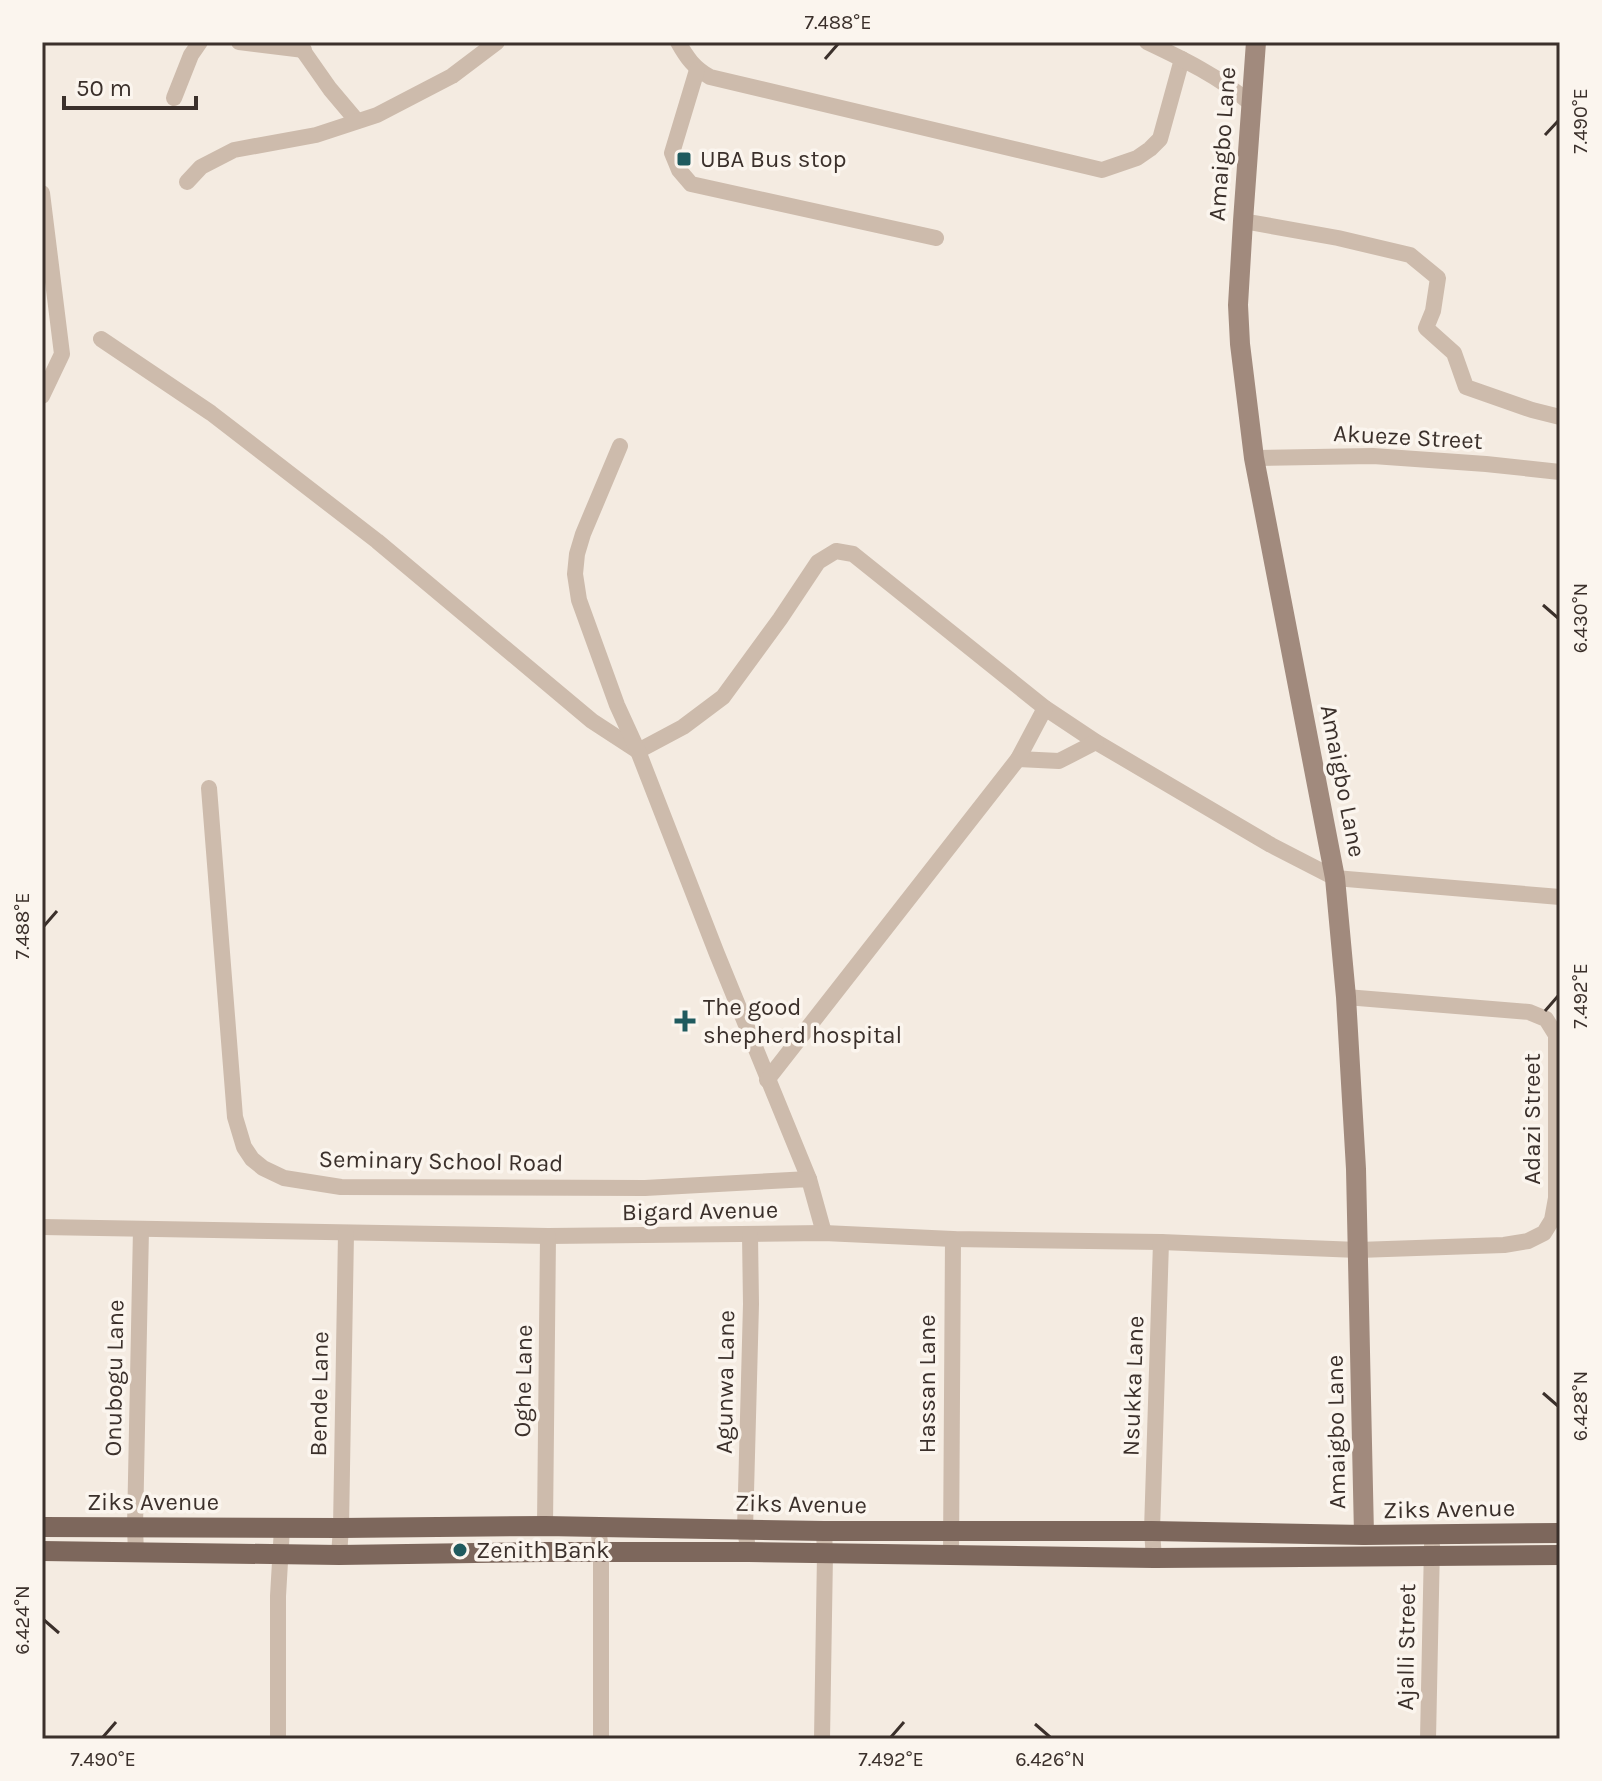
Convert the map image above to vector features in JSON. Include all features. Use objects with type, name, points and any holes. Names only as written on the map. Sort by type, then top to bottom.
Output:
[{"type":"main road","name":"Amaigbo Lane","points":[[1256,42],[1238,305],[1240,344],[1254,458],[1335,878],[1346,997],[1356,1169],[1364,1535]]},
{"type":"main road","name":"Ziks Avenue","points":[[42,1527],[545,1526],[824,1531],[1152,1531],[1364,1535],[1432,1545],[1560,1555]]},
{"type":"main road","name":"Ziks Avenue","points":[[42,1551],[339,1555],[601,1551],[1154,1558],[1432,1545],[1560,1533]]},
{"type":"street","points":[[174,98],[191,55],[200,42]]},
{"type":"street","points":[[239,42],[300,46],[357,121]]},
{"type":"street","points":[[187,182],[201,167],[234,150],[316,135],[377,115],[452,76],[497,42]]},
{"type":"street","points":[[678,42],[697,70],[710,77],[1102,170],[1137,158],[1160,139],[1182,59]]},
{"type":"street","points":[[1147,42],[1182,59],[1250,103]]},
{"type":"street","points":[[697,70],[672,153],[679,170],[691,184],[936,238]]},
{"type":"street","points":[[42,193],[62,354],[42,396]]},
{"type":"street","points":[[1243,221],[1410,255],[1438,278],[1433,311],[1426,328],[1454,353],[1466,387],[1560,417]]},
{"type":"street","points":[[101,339],[211,413],[377,541],[592,721],[638,751]]},
{"type":"street","points":[[620,446],[577,554],[575,574],[579,600],[617,705],[809,1179],[824,1233]]},
{"type":"street","name":"Akueze Street","points":[[1254,458],[1373,456],[1560,472]]},
{"type":"street","points":[[638,751],[683,727],[723,697],[818,562],[836,551],[853,554],[1045,708],[1096,742],[1271,845],[1335,878],[1560,897]]},
{"type":"street","points":[[767,1080],[1018,759],[1045,708]]},
{"type":"street","points":[[1018,759],[1059,761],[1096,742]]},
{"type":"street","name":"Seminary School Road","points":[[209,788],[235,1117],[244,1147],[263,1168],[284,1178],[341,1187],[645,1188],[809,1179]]},
{"type":"street","name":"Adazi Street","points":[[1346,997],[1529,1012],[1546,1019],[1556,1035],[1556,1198],[1552,1220],[1544,1233],[1528,1241],[1504,1245],[1358,1250]]},
{"type":"street","name":"Bigard Avenue","points":[[42,1227],[548,1236],[824,1233],[1358,1250]]},
{"type":"street","name":"Onubogu Lane","points":[[136,1553],[141,1229]]},
{"type":"street","name":"Bende Lane","points":[[339,1555],[346,1233]]},
{"type":"street","name":"Agunwa Lane","points":[[748,1552],[745,1530],[750,1235]]},
{"type":"street","name":"Oghe Lane","points":[[545,1526],[548,1236]]},
{"type":"street","name":"Hassan Lane","points":[[951,1554],[953,1239]]},
{"type":"street","name":"Nsukka Lane","points":[[1154,1558],[1152,1531],[1161,1242]]},
{"type":"street","points":[[598,1527],[601,1551],[601,1739]]},
{"type":"street","points":[[278,1739],[278,1596],[282,1528]]},
{"type":"street","points":[[822,1739],[824,1531]]},
{"type":"street","name":"Ajalli Street","points":[[1428,1739],[1432,1545]]},
{"type":"place","name":"UBA Bus stop","points":[[684,159]]},
{"type":"place","name":"The good shepherd hospital","points":[[685,1021]]},
{"type":"place","name":"Zenith Bank","points":[[460,1550]]}]
